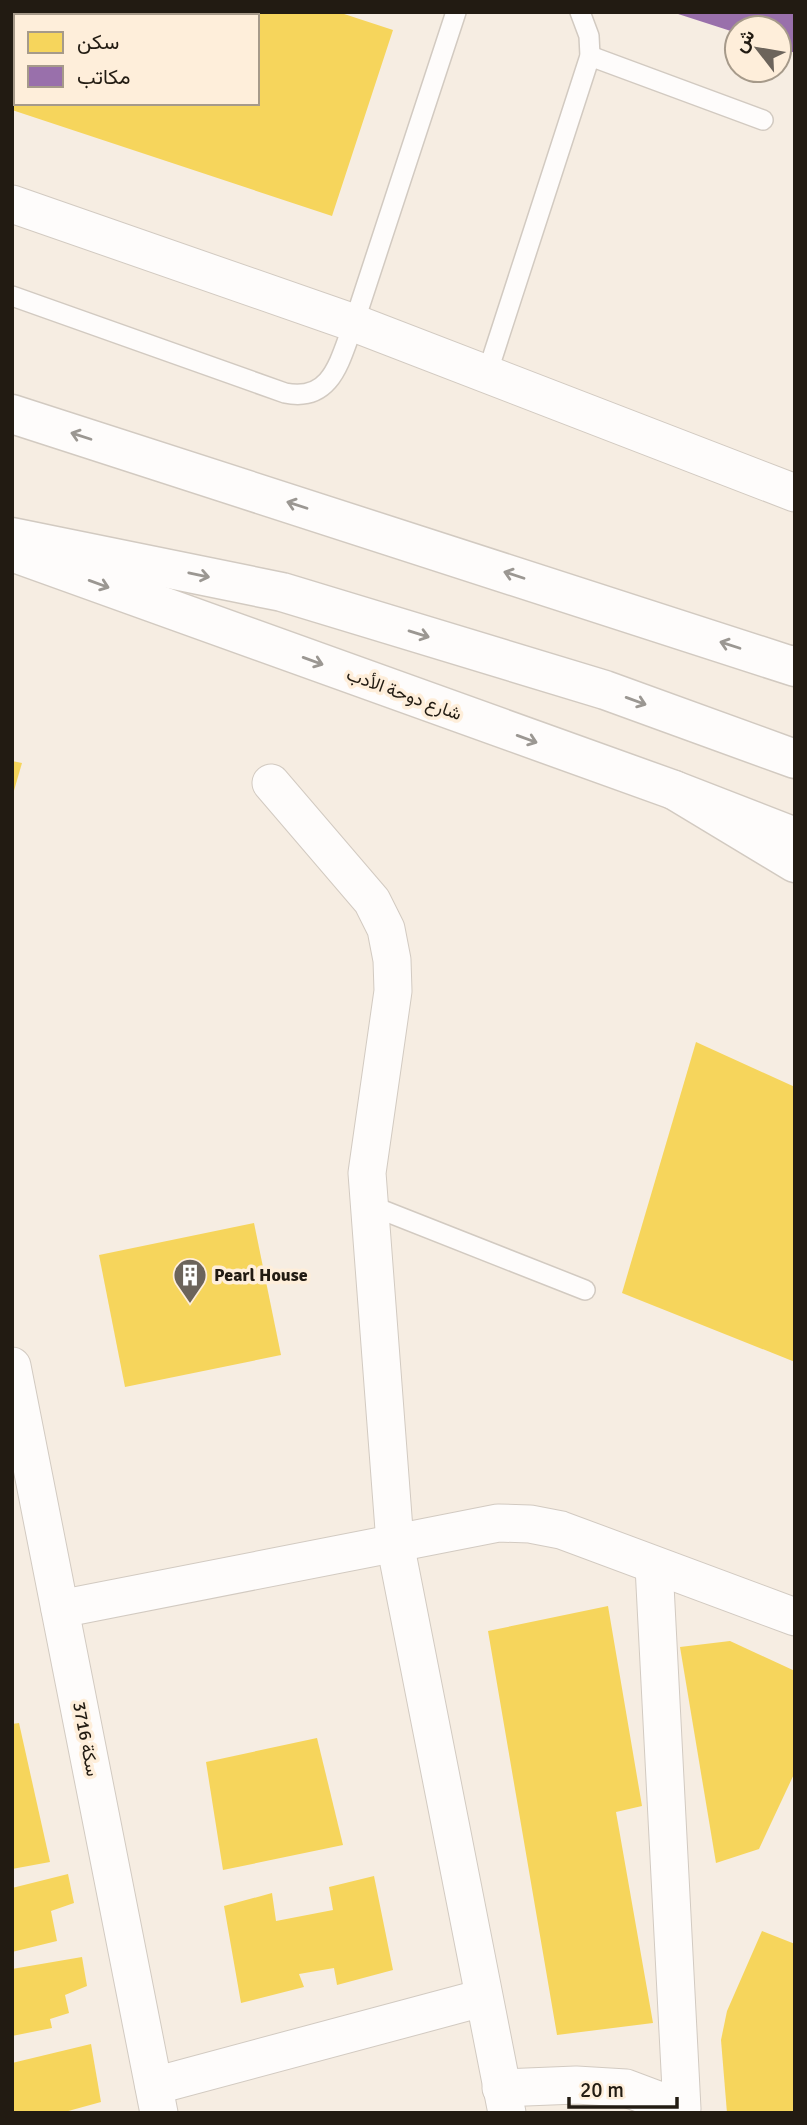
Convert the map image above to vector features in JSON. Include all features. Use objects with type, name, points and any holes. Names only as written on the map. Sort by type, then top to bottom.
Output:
[{"type":"main road","points":[[12,414],[793,666]]},
{"type":"main road","points":[[12,537],[282,592],[605,690],[795,759]]},
{"type":"main road","name":"شارع دوحة الأدب","points":[[12,552],[674,790],[795,838]]},
{"type":"main road","points":[[674,790],[795,863]]},
{"type":"street","points":[[12,204],[355,323],[795,493]]},
{"type":"street","points":[[271,783],[372,901],[386,929],[392,960],[393,991],[370,1134],[367,1204],[395,1543],[504,2100],[576,2085],[626,2088],[684,2112],[654,1566]]},
{"type":"street","name":"سكة 3716","points":[[12,1366],[156,2099]]},
{"type":"street","points":[[60,1609],[498,1523],[530,1524],[561,1530],[795,1617]]},
{"type":"street","points":[[156,2099],[482,1998]]},
{"type":"lane","points":[[12,296],[300,397],[314,394],[325,386],[355,323],[456,12]]},
{"type":"lane","points":[[487,374],[590,56],[589,36],[580,12]]},
{"type":"lane","points":[[590,56],[763,120]]},
{"type":"lane","points":[[367,1204],[585,1290]]},
{"type":"building: سكن","points":[[12,12],[338,12],[393,30],[332,216],[12,110]]},
{"type":"building: سكن","points":[[12,761],[22,763],[13,794],[12,794]]},
{"type":"building: سكن","points":[[696,1042],[795,1087],[795,1362],[622,1293]]},
{"type":"building: سكن","name":"Pearl House","points":[[254,1223],[281,1355],[125,1387],[99,1255]]},
{"type":"building: سكن","points":[[608,1606],[642,1806],[616,1812],[653,2023],[557,2035],[488,1631]]},
{"type":"building: سكن","points":[[730,1641],[795,1671],[795,1772],[759,1849],[716,1863],[680,1647]]},
{"type":"building: سكن","points":[[19,1723],[50,1862],[12,1869],[12,1724]]},
{"type":"building: سكن","points":[[317,1738],[343,1845],[223,1870],[206,1762]]},
{"type":"building: سكن","points":[[68,1874],[74,1903],[51,1911],[57,1941],[12,1952],[12,1888]]},
{"type":"building: سكن","points":[[374,1876],[393,1970],[337,1985],[334,1968],[299,1974],[304,1987],[241,2003],[224,1906],[272,1893],[276,1921],[333,1910],[329,1887]]},
{"type":"building: سكن","points":[[762,1931],[795,1944],[795,2113],[727,2113],[721,2040],[727,2011]]},
{"type":"building: سكن","points":[[82,1957],[87,1986],[65,1995],[69,2013],[50,2019],[52,2028],[12,2036],[12,1969]]},
{"type":"building: سكن","points":[[91,2044],[101,2102],[61,2113],[12,2113],[12,2063]]},
{"type":"building: مكاتب","points":[[795,12],[795,53],[793,14],[723,14],[723,28],[675,13]]},
{"type":"place","name":"Pearl House","points":[[190,1305]]}]
